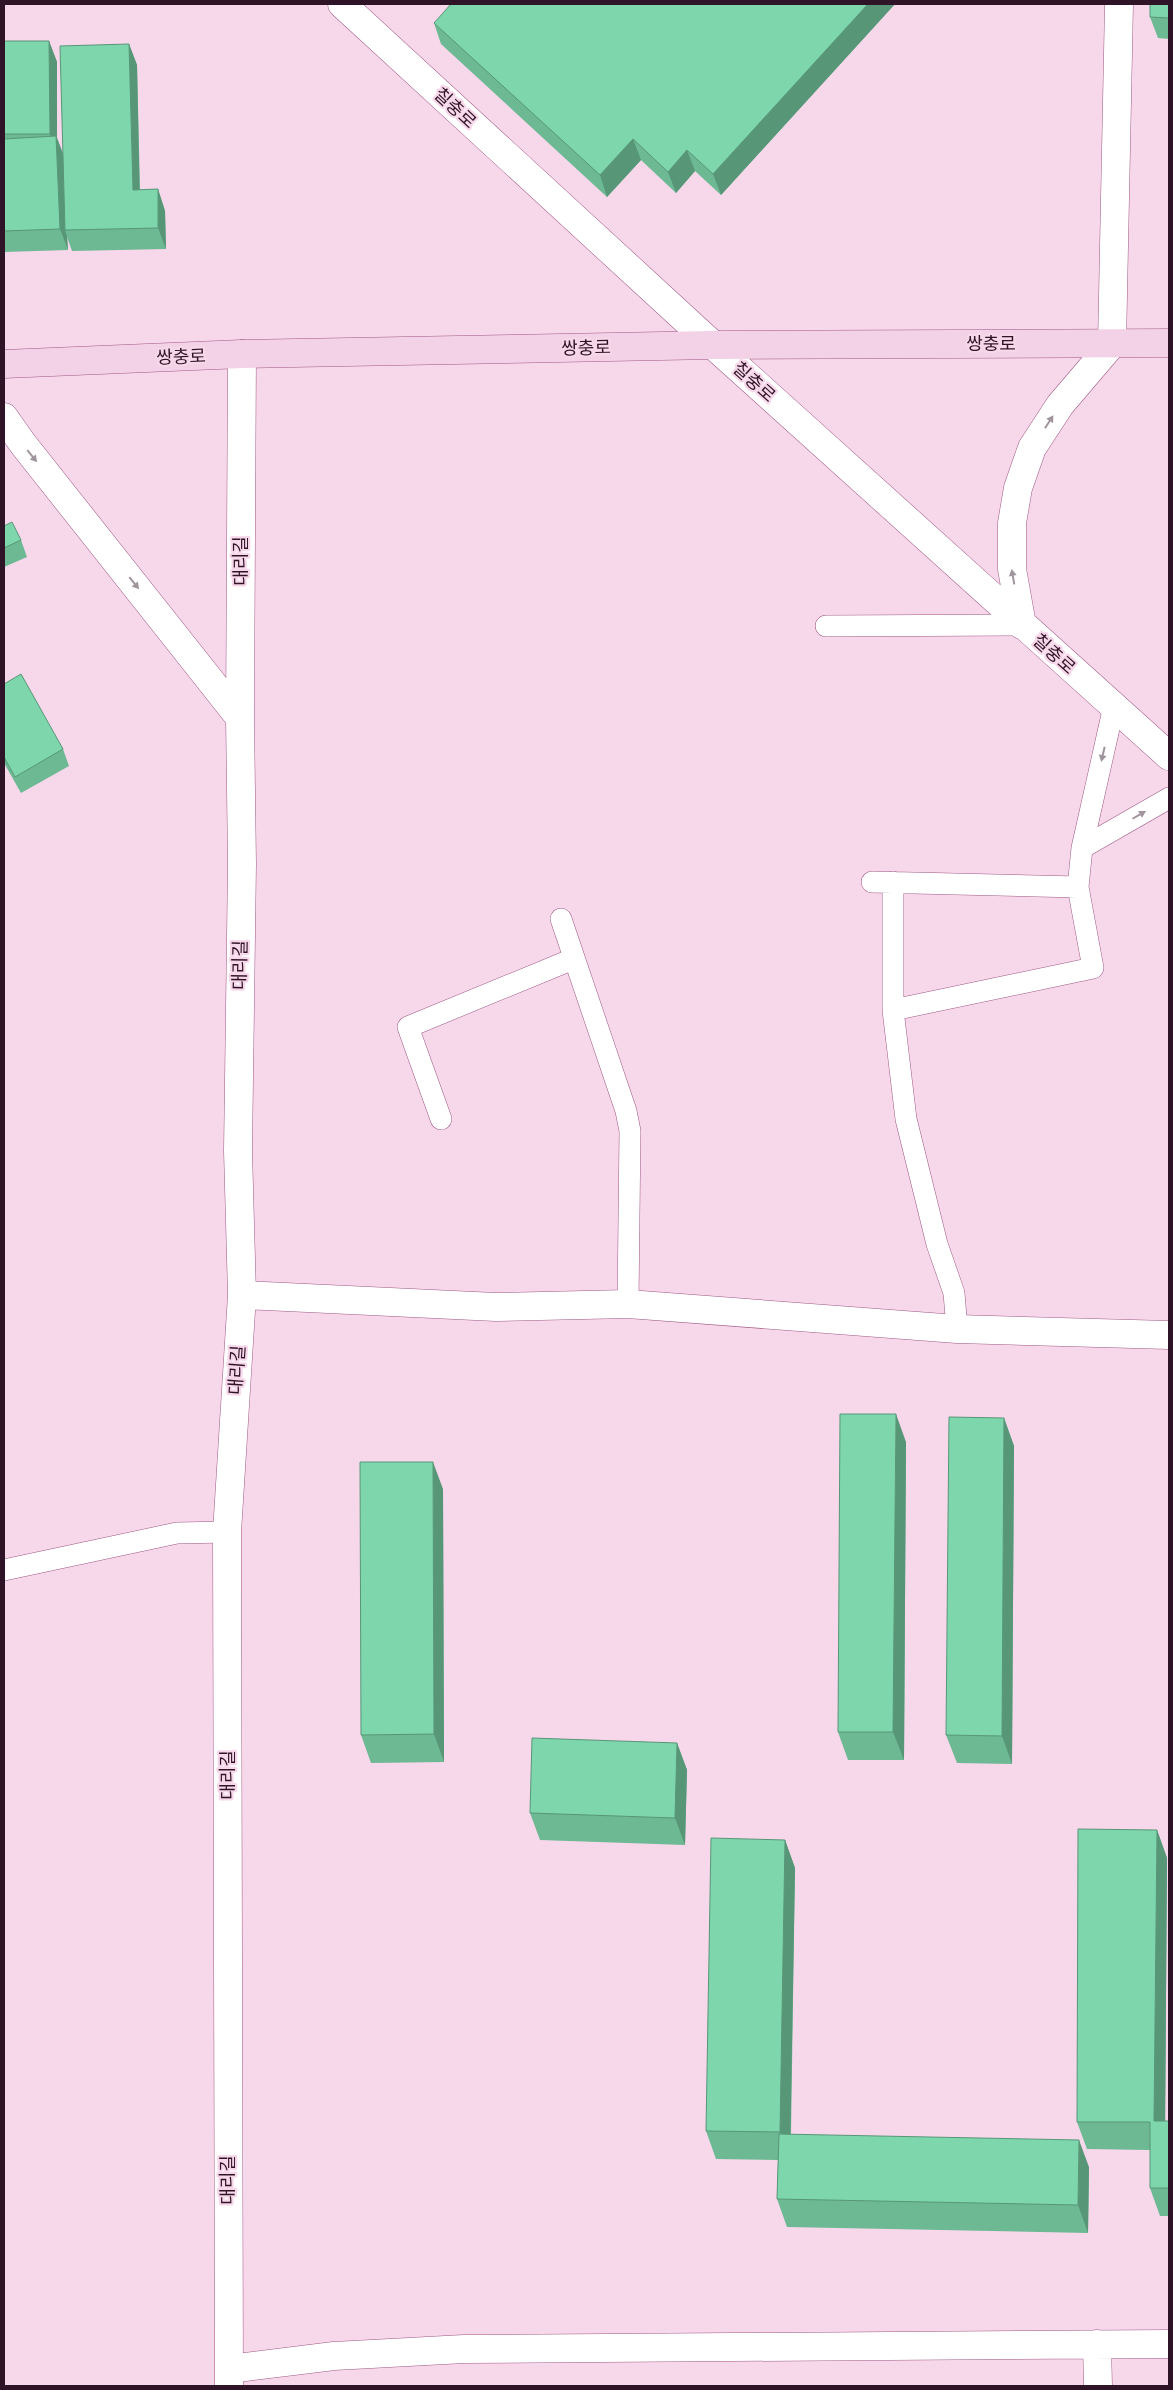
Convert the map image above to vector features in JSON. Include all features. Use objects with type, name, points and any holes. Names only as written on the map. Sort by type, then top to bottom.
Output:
[{"type":"main road","name":"쌍충로","points":[[4,364],[242,354],[713,345],[1169,343]]},
{"type":"street","name":"칠충로","points":[[342,4],[713,345],[1169,756]]},
{"type":"street","points":[[1022,625],[1012,569],[1012,523],[1018,488],[1032,448],[1060,405],[1112,344],[1119,4]]},
{"type":"street","name":"대리길","points":[[229,2378],[227,1532],[242,1295],[238,1151],[242,864],[240,718],[242,354]]},
{"type":"street","points":[[4,417],[23,444],[240,718]]},
{"type":"street","points":[[242,1295],[496,1307],[628,1304],[957,1329],[1169,1335]]},
{"type":"street","points":[[1097,2344],[1098,2386]]},
{"type":"street","points":[[229,2378],[342,2355],[464,2349],[1169,2344]]},
{"type":"lane","points":[[826,626],[1022,625]]},
{"type":"lane","points":[[893,1010],[1092,968],[1078,887],[1082,848],[1114,706]]},
{"type":"lane","points":[[1082,848],[1169,798]]},
{"type":"lane","points":[[872,882],[1078,887]]},
{"type":"lane","points":[[893,882],[893,1010],[906,1119],[937,1244],[954,1292],[957,1329]]},
{"type":"lane","points":[[561,919],[573,960],[626,1112],[630,1131],[628,1304]]},
{"type":"lane","points":[[441,1119],[408,1026],[573,960]]},
{"type":"lane","points":[[4,1570],[177,1533],[227,1532]]},
{"type":"building","points":[[451,4],[868,4],[713,174],[687,150],[668,172],[633,139],[600,175],[434,23]]},
{"type":"building","points":[[1150,4],[1169,4],[1169,18],[1150,17]]},
{"type":"building","points":[[4,41],[49,41],[50,134],[4,134]]},
{"type":"building","points":[[129,44],[133,190],[158,189],[158,228],[65,230],[60,46]]},
{"type":"building","points":[[56,136],[60,229],[4,231],[4,139]]},
{"type":"building","points":[[12,522],[21,540],[4,548],[4,526]]},
{"type":"building","points":[[21,674],[63,749],[15,777],[4,757],[4,684]]},
{"type":"building","points":[[840,1414],[896,1414],[893,1732],[838,1732]]},
{"type":"building","points":[[949,1417],[1004,1418],[1002,1736],[946,1735]]},
{"type":"building","points":[[360,1462],[433,1462],[434,1734],[361,1735]]},
{"type":"building","points":[[532,1738],[677,1743],[675,1818],[530,1813]]},
{"type":"building","points":[[1078,1829],[1157,1830],[1154,2121],[1169,2121],[1169,2188],[1150,2188],[1150,2122],[1077,2122]]},
{"type":"building","points":[[711,1838],[785,1840],[780,2132],[706,2131]]},
{"type":"building","points":[[779,2134],[1079,2140],[1078,2205],[777,2199]]}]
